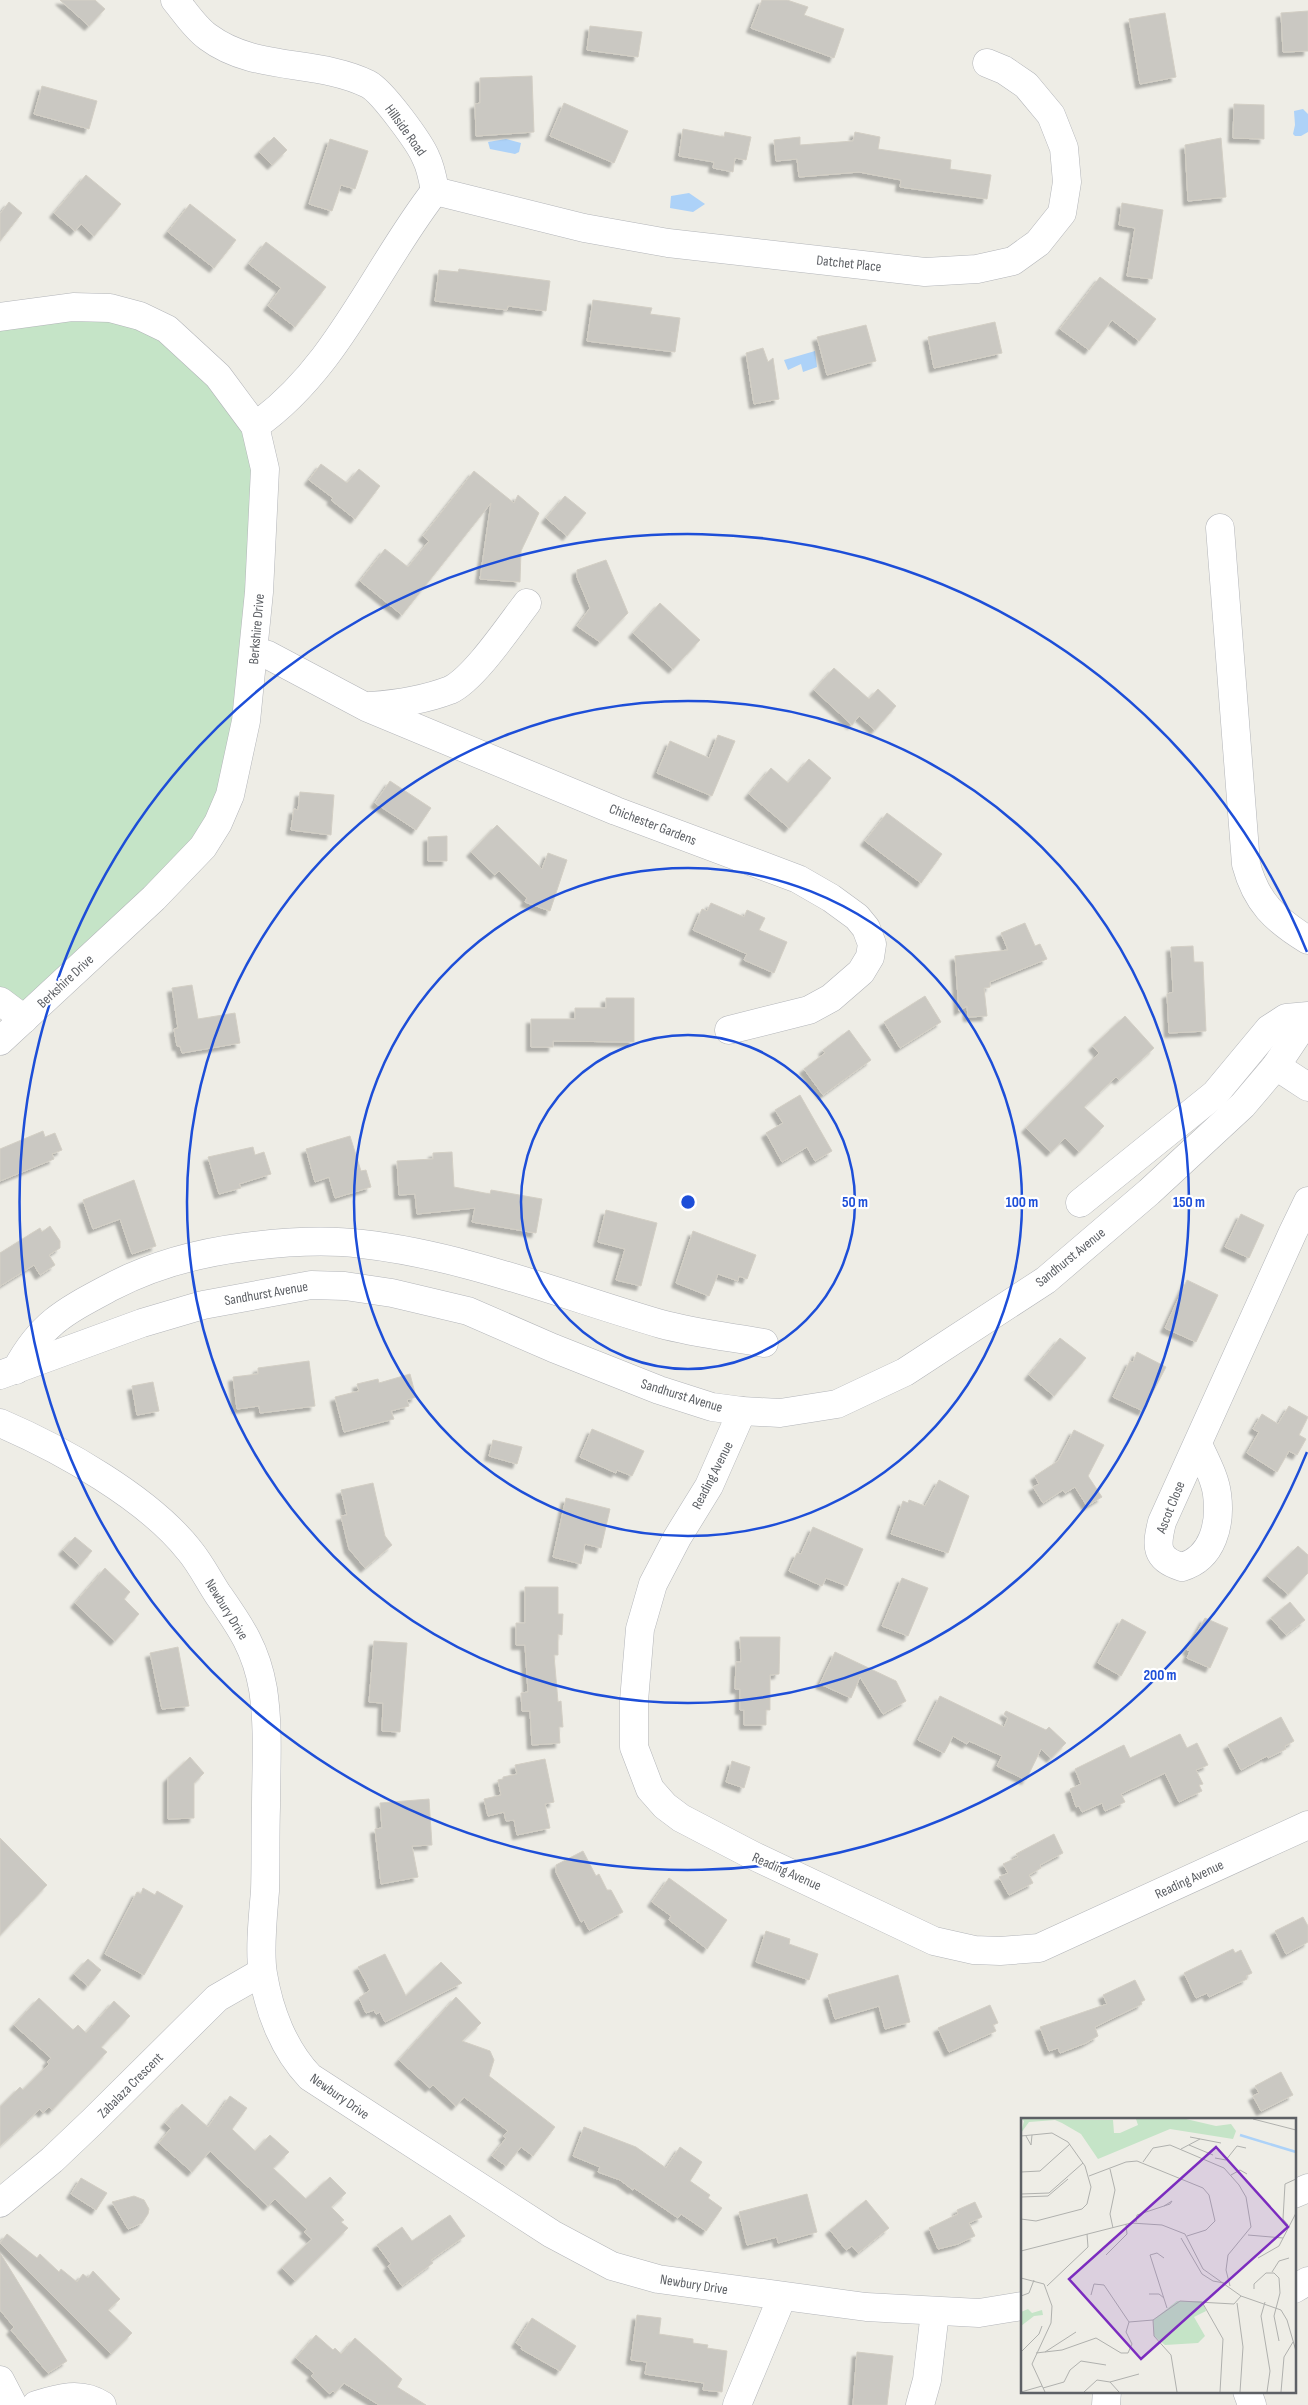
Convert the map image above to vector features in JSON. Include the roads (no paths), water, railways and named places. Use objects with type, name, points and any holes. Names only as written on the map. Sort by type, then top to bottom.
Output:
[{"type":"street","name":"Hillside Road","points":[[175,0],[208,37],[239,54],[281,64],[328,71],[369,84],[409,130],[426,158],[436,191]]},
{"type":"street","name":"Datchet Place","points":[[436,191],[584,228],[668,243],[925,272],[986,267],[1013,261],[1038,243],[1062,213],[1067,182],[1064,148],[1051,115],[1026,85],[1004,70],[987,64]]},
{"type":"street","points":[[255,426],[270,416],[312,374],[339,338],[409,225],[436,191]]},
{"type":"street","name":"Berkshire Drive","points":[[0,317],[73,307],[110,308],[140,316],[167,329],[218,376],[255,426],[265,469],[254,651],[246,721],[230,795],[218,823],[203,848],[154,898],[0,1041]]},
{"type":"street","points":[[1220,528],[1246,864],[1251,884],[1274,916],[1284,926],[1308,940]]},
{"type":"street","points":[[366,707],[406,703],[452,689],[483,662],[527,603]]},
{"type":"street","name":"Chichester Gardens","points":[[254,651],[268,655],[366,707],[616,811],[798,879],[831,898],[856,917],[866,928],[872,944],[870,957],[861,972],[831,998],[810,1010],[728,1030]]},
{"type":"street","points":[[0,1001],[24,1019]]},
{"type":"street","points":[[1080,1203],[1215,1094],[1270,1028],[1286,1018],[1308,1017]]},
{"type":"street","name":"Sandhurst Avenue","points":[[8,1372],[142,1323],[203,1305],[311,1285],[345,1286],[392,1293],[468,1311],[553,1348],[659,1390],[712,1407],[742,1412],[780,1413],[838,1404],[904,1372],[1046,1280],[1141,1198],[1243,1105],[1276,1066],[1308,1017]]},
{"type":"street","points":[[1276,1066],[1308,1087]]},
{"type":"street","points":[[1198,1444],[1308,1201]]},
{"type":"street","points":[[8,1372],[47,1326],[73,1308],[124,1280],[170,1262],[216,1251],[279,1243],[351,1243],[436,1257],[603,1305],[661,1324],[764,1343]]},
{"type":"street","name":"Reading Avenue","points":[[742,1412],[709,1486],[677,1538],[653,1584],[640,1629],[634,1701],[634,1747],[650,1789],[665,1806],[681,1818],[752,1855],[934,1941],[974,1950],[1000,1951],[1039,1948],[1308,1825]]},
{"type":"street","name":"Newbury Drive","points":[[0,1423],[62,1454],[118,1487],[140,1503],[190,1550],[240,1625],[254,1655],[260,1679],[267,1729],[266,1853],[262,1972],[269,1999],[287,2046],[299,2065],[310,2076],[552,2234],[612,2266],[658,2279],[866,2307],[979,2313],[1021,2306]]},
{"type":"street","name":"Zabalaza Crescent","points":[[0,2203],[52,2160],[217,1998],[262,1972]]},
{"type":"street","points":[[1296,2193],[1308,2188]]},
{"type":"street","points":[[1296,2288],[1308,2281]]},
{"type":"street","points":[[737,2405],[782,2297]]},
{"type":"street","points":[[920,2405],[927,2380],[935,2312]]},
{"type":"street","points":[[0,2380],[13,2405]]},
{"type":"street","points":[[1106,2405],[1107,2392]]},
{"type":"street","points":[[1246,2392],[1252,2405]]},
{"type":"street","points":[[36,2405],[61,2397],[77,2397],[96,2401],[102,2405]]},
{"type":"water","points":[[1303,109],[1308,114],[1308,132],[1301,136],[1295,136],[1293,134],[1295,125],[1294,111]]},
{"type":"water","points":[[506,139],[521,143],[519,152],[515,154],[490,149],[488,142]]},
{"type":"water","points":[[689,193],[705,204],[693,212],[670,208],[671,196]]},
{"type":"water","points":[[815,351],[817,367],[803,372],[801,364],[788,370],[784,360]]}]
